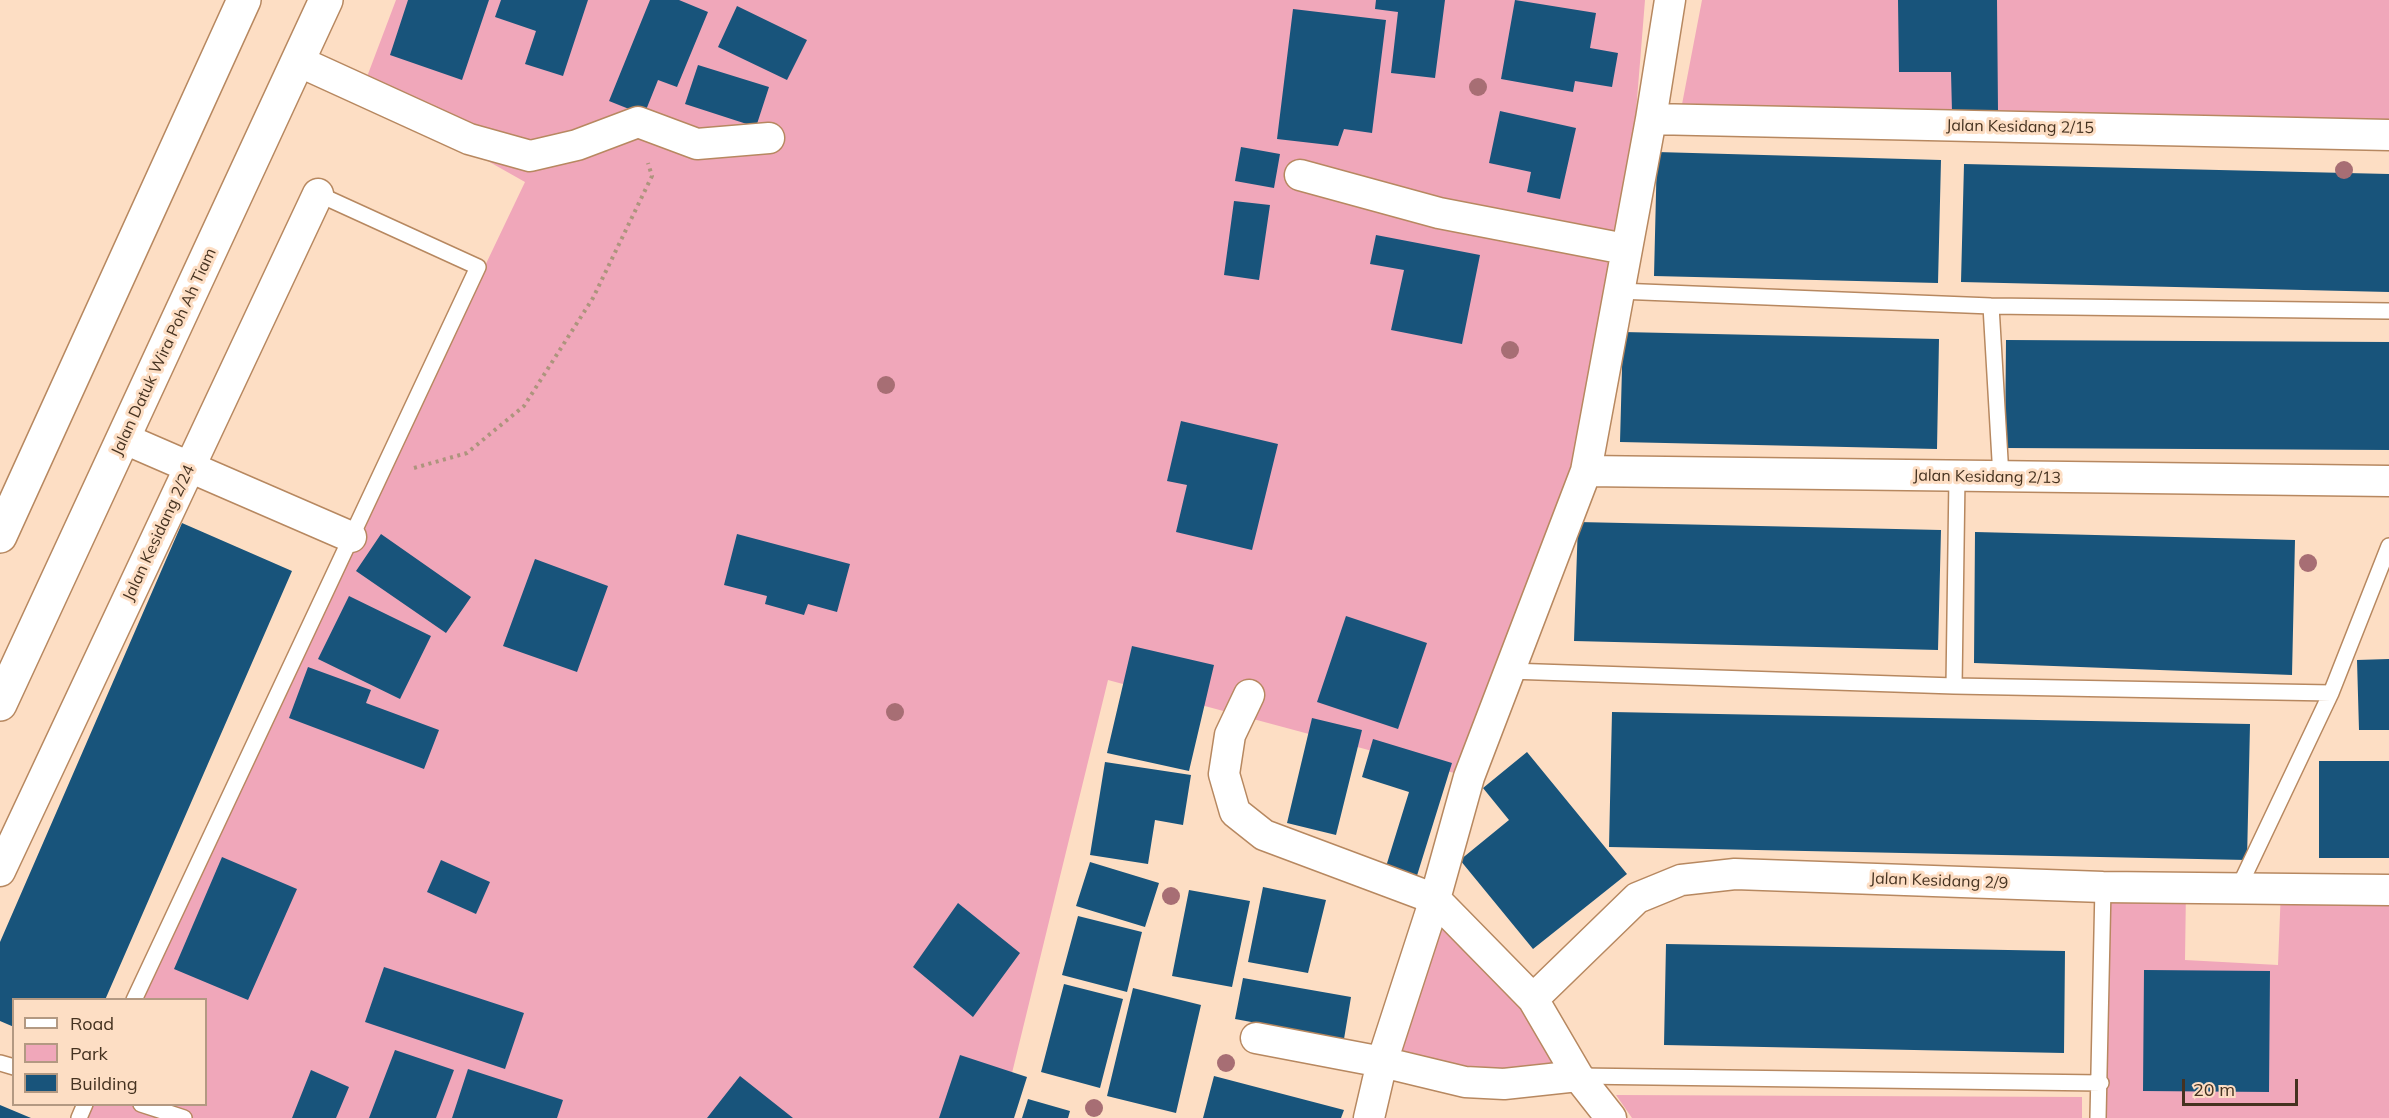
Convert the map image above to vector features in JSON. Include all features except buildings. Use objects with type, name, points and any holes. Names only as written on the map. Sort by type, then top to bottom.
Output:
[{"type":"street","points":[[0,536],[244,0]]},
{"type":"street","name":"Jalan Datuk Wira Poh Ah Tiam","points":[[0,704],[326,0]]},
{"type":"street","points":[[1369,1118],[1382,1062],[1435,899],[1469,777],[1586,471],[1625,249],[1651,119],[1670,0]]},
{"type":"street","points":[[298,61],[469,139],[530,156],[577,145],[638,122],[697,144],[769,138]]},
{"type":"street","name":"Jalan Kesidang 2/15","points":[[1651,119],[2389,135]]},
{"type":"street","points":[[1300,175],[1439,213],[1625,249]]},
{"type":"street","name":"Jalan Kesidang 2/24","points":[[0,871],[318,194]]},
{"type":"street","points":[[124,439],[351,537]]},
{"type":"street","name":"Jalan Kesidang 2/13","points":[[1586,471],[2389,481]]},
{"type":"street","points":[[1249,695],[1230,735],[1224,774],[1235,812],[1264,835],[1435,899],[1533,999],[1578,1076],[1611,1118]]},
{"type":"street","name":"Jalan Kesidang 2/9","points":[[1533,999],[1637,898],[1681,880],[1735,874],[2103,887],[2389,890]]},
{"type":"street","points":[[1256,1038],[1382,1062],[1465,1082],[1504,1084],[1578,1076]]},
{"type":"lane","points":[[134,998],[478,267],[318,194]]},
{"type":"lane","points":[[1618,291],[1991,306],[2389,311]]},
{"type":"lane","points":[[1991,306],[2001,477]]},
{"type":"lane","points":[[1954,686],[1957,477]]},
{"type":"lane","points":[[2238,889],[2382,584],[2389,546]]},
{"type":"lane","points":[[1509,671],[1954,686],[2331,693]]},
{"type":"lane","points":[[2098,1118],[2101,1083],[2103,887]]},
{"type":"lane","points":[[1578,1076],[2101,1083]]},
{"type":"lane","points":[[147,1106],[184,1118]]},
{"type":"path","points":[[378,479],[467,453],[524,406],[593,298],[652,176],[638,122]]},
{"type":"green space","points":[[396,0],[1645,0],[1625,249],[1586,471],[1469,777],[1108,680],[1001,1118],[79,1118],[85,1106],[207,1106],[207,998],[135,998],[525,182],[362,90]]},
{"type":"green space","points":[[1702,0],[2389,0],[2389,136],[1679,120]]},
{"type":"green space","points":[[2103,887],[2186,888],[2185,960],[2278,965],[2281,889],[2389,890],[2389,1118],[2098,1118]]},
{"type":"green space","points":[[1433,902],[1578,1076],[1382,1062]]},
{"type":"green space","points":[[1616,1095],[2082,1097],[2082,1118],[1632,1118]]}]
